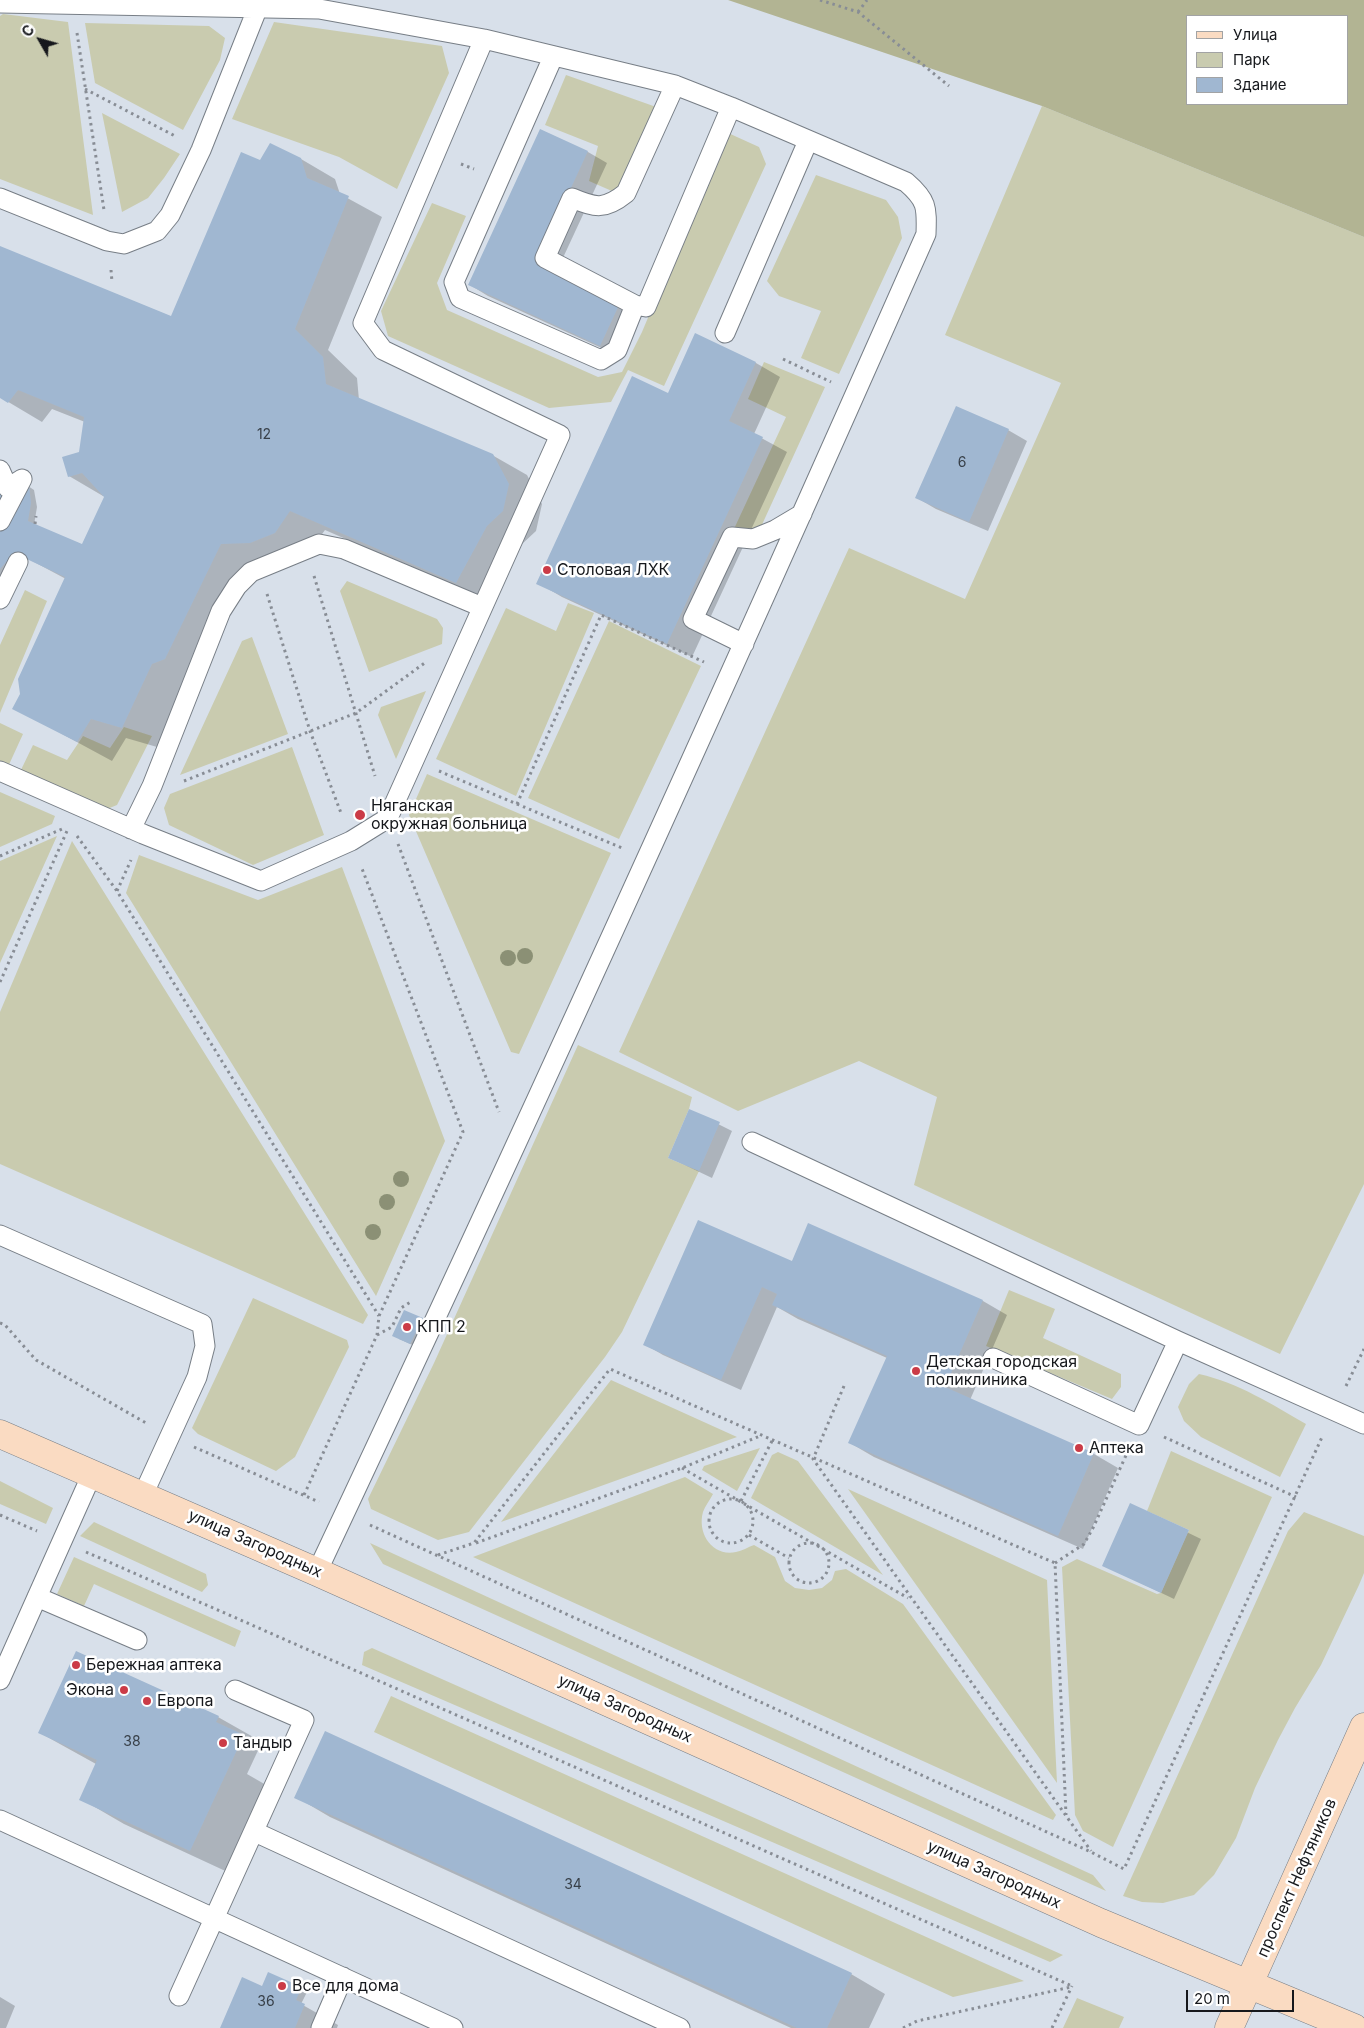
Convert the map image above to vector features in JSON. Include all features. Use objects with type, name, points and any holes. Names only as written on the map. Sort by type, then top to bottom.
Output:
[{"type":"main road","name":"улица Загородных","points":[[0,1434],[318,1572],[1101,1923],[1354,2028]]},
{"type":"main road","name":"проспект Нефтяников","points":[[1229,2028],[1364,1727]]},
{"type":"lane","points":[[0,3],[258,6],[318,9],[484,39],[675,85],[906,182],[920,194],[927,213],[926,234],[744,644],[420,1354],[318,1572]]},
{"type":"lane","points":[[0,198],[107,242],[124,244],[157,231],[170,214],[201,150],[258,6]]},
{"type":"lane","points":[[0,771],[137,832],[261,881],[351,841],[388,818],[560,435],[383,350],[363,323],[484,39]]},
{"type":"lane","points":[[553,57],[454,282],[460,298],[602,360],[616,350],[635,305]]},
{"type":"lane","points":[[675,85],[626,193],[612,204],[592,207],[572,198],[545,258],[635,305],[646,306],[731,107]]},
{"type":"lane","points":[[725,334],[808,141]]},
{"type":"lane","points":[[0,470],[8,488],[22,479],[0,521]]},
{"type":"lane","points":[[744,644],[693,619],[732,537],[753,538],[775,530],[802,514]]},
{"type":"lane","points":[[137,832],[152,786],[221,611],[236,586],[251,572],[319,544],[344,549],[482,607]]},
{"type":"lane","points":[[0,599],[18,562]]},
{"type":"lane","points":[[752,1142],[1178,1341],[1364,1424]]},
{"type":"lane","points":[[0,1235],[202,1324],[205,1346],[197,1377],[143,1495]]},
{"type":"lane","points":[[993,1358],[1140,1425],[1178,1341]]},
{"type":"lane","points":[[0,1680],[92,1474]]},
{"type":"lane","points":[[37,1597],[137,1640]]},
{"type":"lane","points":[[179,1996],[255,1832],[304,1720],[235,1690]]},
{"type":"lane","points":[[0,1820],[453,2028]]},
{"type":"lane","points":[[255,1832],[680,2028]]},
{"type":"lane","points":[[321,2028],[343,1978]]},
{"type":"path","points":[[820,0],[858,12],[949,86]]},
{"type":"path","points":[[858,12],[867,0]]},
{"type":"path","points":[[72,5],[106,219]]},
{"type":"path","points":[[85,89],[201,150]]},
{"type":"path","points":[[435,154],[499,179]]},
{"type":"path","points":[[783,359],[838,385]]},
{"type":"path","points":[[306,550],[388,818],[502,1120]]},
{"type":"path","points":[[259,569],[310,731],[463,1132],[379,1316],[377,1335],[304,1494]]},
{"type":"path","points":[[517,804],[601,615],[712,666]]},
{"type":"path","points":[[152,786],[175,785],[356,713],[428,661]]},
{"type":"path","points":[[414,761],[625,850]]},
{"type":"path","points":[[0,856],[69,826],[0,982]]},
{"type":"path","points":[[117,891],[137,832]]},
{"type":"path","points":[[75,833],[117,891],[379,1316]]},
{"type":"path","points":[[474,1544],[610,1369],[1055,1563]]},
{"type":"path","points":[[813,1459],[844,1386]]},
{"type":"path","points":[[406,1542],[1091,1852],[1124,1869],[1296,1497],[1140,1425],[1084,1544],[1055,1563]]},
{"type":"path","points":[[438,1555],[474,1544],[682,1468],[761,1436]]},
{"type":"path","points":[[741,1501],[772,1441]]},
{"type":"path","points":[[813,1459],[1091,1852]]},
{"type":"path","points":[[682,1468],[911,1599]]},
{"type":"path","points":[[726,1499],[741,1501],[750,1509],[754,1516],[753,1526],[749,1535],[731,1544],[719,1540],[710,1529],[710,1514],[714,1507],[726,1499]]},
{"type":"path","points":[[0,1515],[1072,1986]]},
{"type":"path","points":[[749,1535],[789,1558]]},
{"type":"path","points":[[812,1543],[819,1545],[827,1554],[829,1561],[827,1572],[820,1580],[812,1583],[798,1580],[790,1569],[789,1558],[795,1548],[801,1544],[812,1543]]},
{"type":"path","points":[[1055,1563],[1066,1815]]},
{"type":"path","points":[[903,2028],[917,2021],[1072,1986]]},
{"type":"path","points":[[1052,2028],[1072,1986]]},
{"type":"green space","points":[[728,0],[1364,0],[1364,237],[1042,106]]},
{"type":"green space","points":[[3,14],[68,22],[93,215],[0,179],[0,16]]},
{"type":"green space","points":[[274,22],[442,46],[449,73],[397,189],[339,157],[232,119]]},
{"type":"green space","points":[[85,23],[209,26],[225,38],[220,60],[183,130],[95,83]]},
{"type":"green space","points":[[566,75],[659,108],[621,195],[589,181],[598,146],[545,125]]},
{"type":"green space","points":[[1042,106],[1364,237],[1364,1184],[1280,1354],[914,1185],[937,1097],[859,1061],[738,1111],[619,1052],[849,548],[965,599],[1061,383],[945,335]]},
{"type":"green space","points":[[102,113],[180,154],[148,198],[122,212]]},
{"type":"green space","points":[[726,132],[759,147],[766,164],[664,386],[628,370],[611,402],[549,408],[388,336],[381,311],[432,203],[466,216],[437,283],[447,310],[598,377],[622,372],[642,332]]},
{"type":"green space","points":[[816,175],[886,200],[898,217],[902,238],[839,374],[801,358],[821,311],[779,296],[767,281]]},
{"type":"green space","points":[[764,362],[825,387],[760,529],[733,531],[786,417],[748,399]]},
{"type":"green space","points":[[347,581],[437,619],[443,628],[442,644],[369,672],[340,591]]},
{"type":"green space","points":[[25,590],[47,601],[0,713],[0,645]]},
{"type":"green space","points":[[568,603],[594,613],[516,796],[436,759],[506,608],[556,631]]},
{"type":"green space","points":[[609,621],[701,666],[619,839],[528,798]]},
{"type":"green space","points":[[252,637],[288,734],[180,775],[242,641]]},
{"type":"green space","points":[[426,691],[396,759],[378,715],[381,707]]},
{"type":"green space","points":[[0,723],[23,734],[7,769],[0,766]]},
{"type":"green space","points":[[124,727],[152,736],[117,805],[102,811],[19,774],[33,745],[67,760],[83,736],[110,748]]},
{"type":"green space","points":[[292,747],[324,835],[253,865],[169,825],[164,808],[170,794]]},
{"type":"green space","points":[[427,774],[611,853],[519,1054],[511,1052],[409,815]]},
{"type":"green space","points":[[0,792],[55,816],[52,824],[0,847]]},
{"type":"green space","points":[[57,836],[0,963],[0,861]]},
{"type":"green space","points":[[72,841],[368,1315],[363,1324],[0,1164],[0,1012]]},
{"type":"green space","points":[[139,855],[258,900],[342,867],[445,1141],[376,1296],[126,893]]},
{"type":"green space","points":[[578,1045],[692,1097],[689,1109],[668,1158],[699,1171],[622,1332],[605,1357],[469,1532],[438,1540],[371,1509],[368,1499],[434,1363]]},
{"type":"green space","points":[[1009,1290],[1055,1309],[1043,1338],[1121,1374],[1121,1387],[1112,1399],[986,1346]]},
{"type":"green space","points":[[253,1298],[347,1340],[349,1347],[295,1457],[276,1471],[198,1434],[192,1428]]},
{"type":"green space","points":[[1199,1374],[1241,1389],[1306,1424],[1280,1477],[1201,1437],[1184,1421],[1178,1407],[1189,1384]]},
{"type":"green space","points":[[611,1380],[737,1437],[501,1522]]},
{"type":"green space","points":[[760,1448],[737,1491],[702,1470],[704,1466]]},
{"type":"green space","points":[[1171,1451],[1272,1497],[1113,1847],[1083,1831],[1075,1815],[1062,1567],[1077,1559],[1157,1594],[1161,1593],[1189,1530],[1147,1511]]},
{"type":"green space","points":[[778,1452],[798,1461],[883,1575],[751,1498],[772,1455]]},
{"type":"green space","points":[[685,1477],[713,1494],[703,1512],[702,1528],[708,1542],[713,1547],[727,1553],[754,1545],[775,1557],[785,1581],[795,1588],[809,1590],[822,1588],[832,1580],[835,1571],[846,1569],[903,1604],[1056,1815],[1053,1820],[473,1557]]},
{"type":"green space","points":[[0,1481],[53,1508],[46,1524],[0,1504]]},
{"type":"green space","points":[[848,1489],[1047,1580],[1057,1783]]},
{"type":"green space","points":[[1304,1512],[1364,1536],[1364,1573],[1359,1585],[1321,1665],[1278,1740],[1255,1788],[1236,1838],[1214,1875],[1194,1895],[1163,1903],[1142,1902],[1123,1896],[1288,1531]]},
{"type":"green space","points":[[94,1522],[206,1574],[208,1585],[202,1592],[80,1536]]},
{"type":"green space","points":[[370,1543],[1093,1875],[1106,1891],[383,1564]]},
{"type":"green space","points":[[74,1557],[241,1631],[235,1647],[94,1584],[84,1606],[57,1594]]},
{"type":"green space","points":[[372,1648],[1063,1955],[1050,1962],[362,1665],[364,1652]]},
{"type":"green space","points":[[391,1696],[1024,1981],[953,1997],[374,1732]]},
{"type":"green space","points":[[1077,1998],[1124,2017],[1119,2028],[1063,2028]]},
{"type":"building","points":[[540,129],[588,151],[536,264],[620,303],[600,346],[468,285]]},
{"type":"building","points":[[270,143],[301,158],[307,178],[349,196],[295,329],[323,357],[326,384],[493,454],[509,484],[503,511],[487,526],[456,583],[290,511],[275,533],[250,543],[221,544],[165,659],[152,664],[122,728],[91,719],[77,742],[12,709],[20,694],[18,679],[65,577],[14,553],[0,569],[0,490],[29,485],[31,503],[28,521],[82,544],[104,497],[82,473],[68,477],[62,457],[79,452],[84,417],[18,390],[8,403],[0,398],[0,246],[171,316],[241,152],[260,160]]},
{"type":"building","points":[[695,333],[756,362],[729,421],[763,437],[667,644],[536,584],[632,376],[668,393]]},
{"type":"building","points":[[956,406],[1009,429],[969,522],[915,498]]},
{"type":"building","points":[[689,1109],[720,1122],[699,1171],[668,1158]]},
{"type":"building","name":"Детская городская поликлиника","points":[[698,1220],[792,1261],[808,1223],[983,1300],[945,1387],[1094,1453],[1058,1536],[848,1443],[887,1356],[772,1305],[777,1294],[762,1287],[721,1380],[643,1345]]},
{"type":"building","name":"КПП 2","points":[[404,1310],[423,1318],[410,1344],[392,1336]]},
{"type":"building","points":[[1130,1503],[1189,1530],[1161,1593],[1102,1566]]},
{"type":"building","points":[[76,1651],[219,1716],[216,1722],[244,1735],[190,1851],[79,1800],[97,1760],[38,1733]]},
{"type":"building","points":[[325,1731],[852,1973],[827,2028],[797,2028],[294,1798]]},
{"type":"building","points":[[268,1972],[302,1987],[296,2000],[305,2004],[295,2028],[220,2028],[242,1977],[262,1986]]},
{"type":"place","name":"Столовая ЛХК","points":[[547,570]]},
{"type":"place","name":"Няганская окружная больница","points":[[360,815]]},
{"type":"place","name":"КПП 2","points":[[407,1327]]},
{"type":"place","name":"Детская городская поликлиника","points":[[916,1371]]},
{"type":"place","name":"Аптека","points":[[1079,1448]]},
{"type":"place","name":"Бережная аптека","points":[[76,1665]]},
{"type":"place","name":"Экона","points":[[124,1690]]},
{"type":"place","name":"Европа","points":[[147,1701]]},
{"type":"place","name":"Тандыр","points":[[223,1743]]},
{"type":"place","name":"Все для дома","points":[[282,1986]]}]
